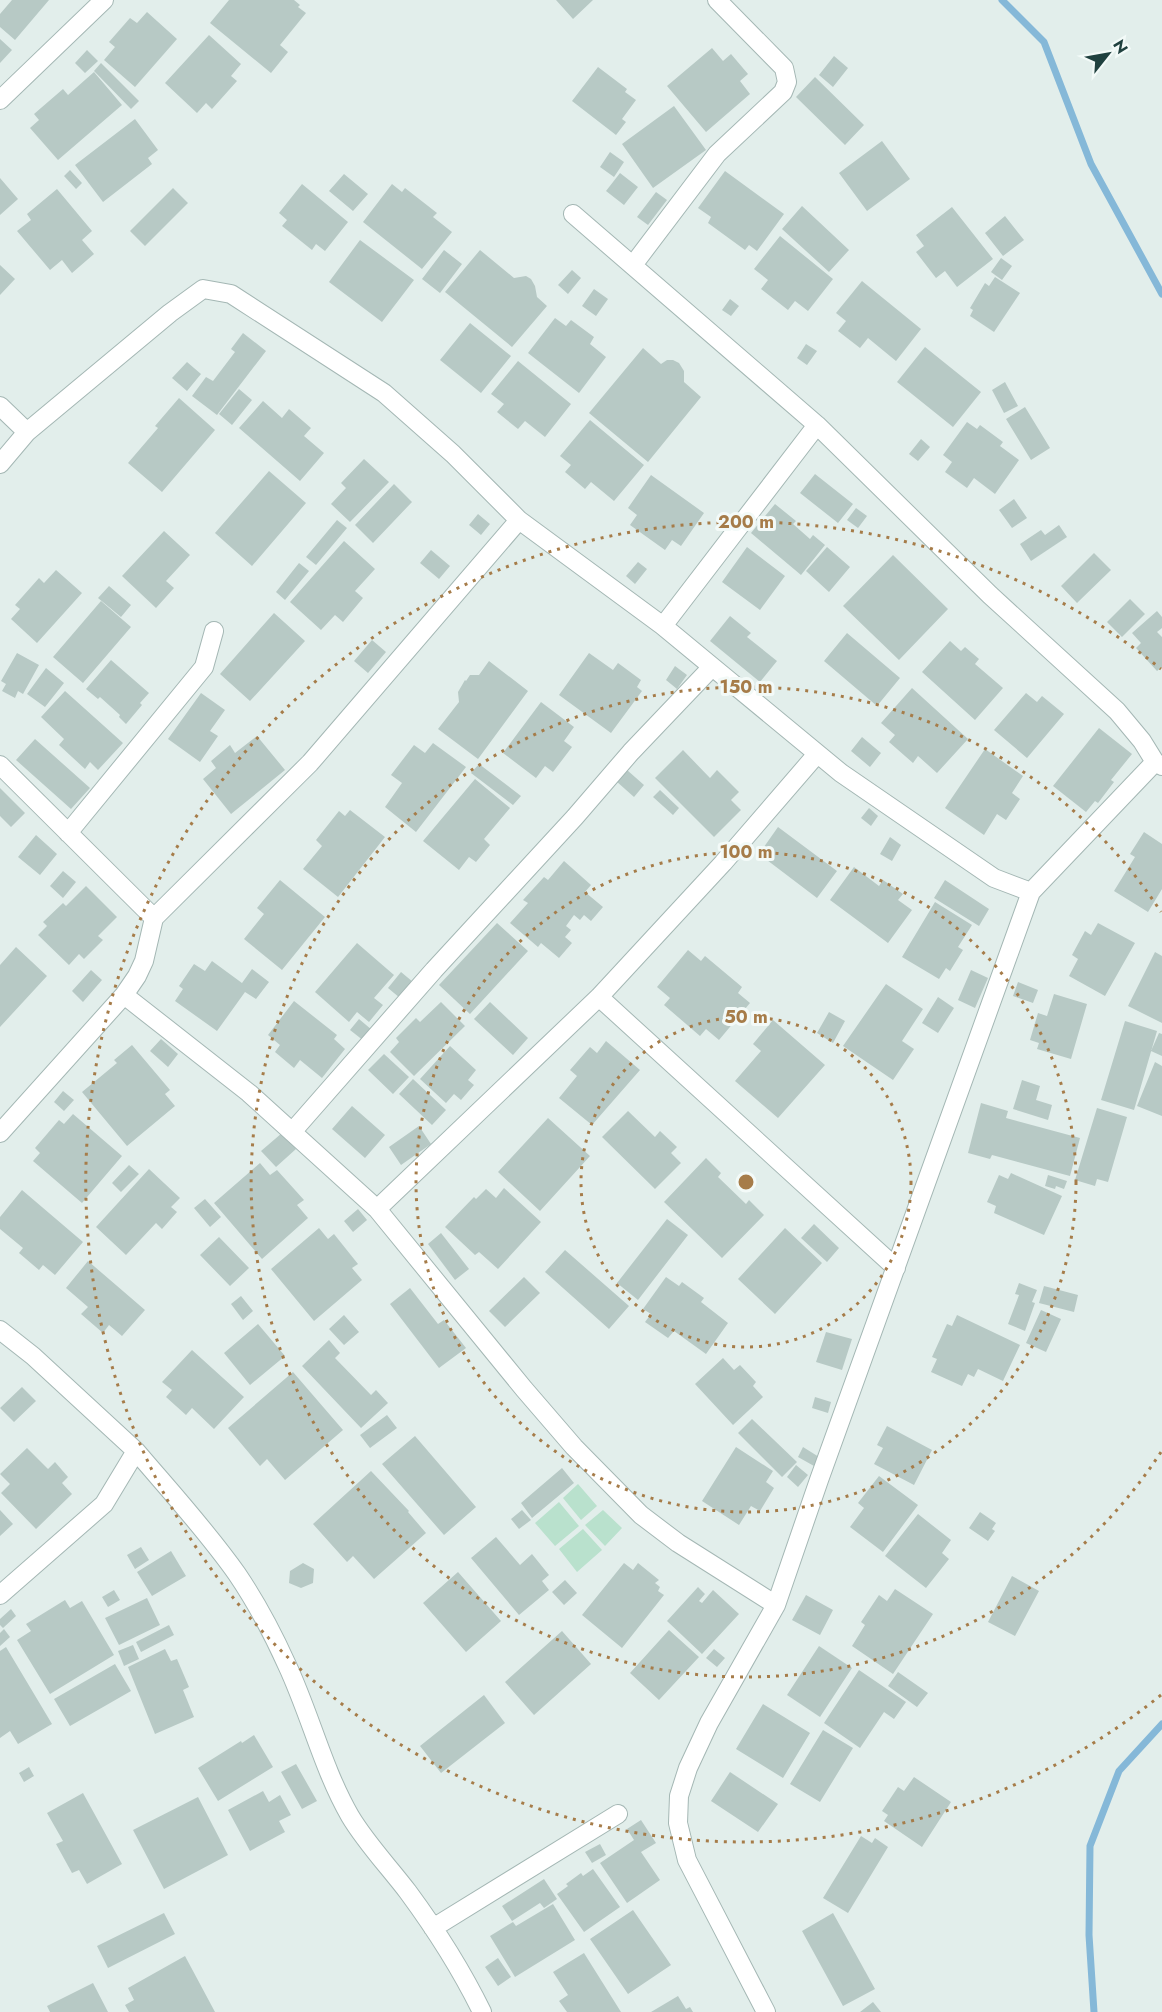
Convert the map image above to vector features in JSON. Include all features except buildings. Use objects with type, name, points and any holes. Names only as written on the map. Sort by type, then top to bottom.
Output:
[{"type":"street","points":[[0,100],[104,0]]},
{"type":"street","points":[[633,266],[717,154],[783,92],[787,82],[784,68],[717,0]]},
{"type":"street","points":[[573,214],[817,425],[990,595],[1117,711],[1158,764],[1031,892],[776,1605],[709,1723],[688,1768],[679,1796],[678,1823],[687,1860],[766,2012]]},
{"type":"street","points":[[0,464],[27,432],[170,313],[203,289],[231,294],[384,393],[453,454],[519,520],[663,626],[841,773],[994,878],[1031,892]]},
{"type":"street","points":[[0,406],[27,432]]},
{"type":"street","points":[[663,626],[817,425]]},
{"type":"street","points":[[0,1134],[124,995],[144,961],[154,918],[310,763],[519,520]]},
{"type":"street","points":[[68,833],[204,667],[214,631]]},
{"type":"street","points":[[292,1132],[434,970],[712,667]]},
{"type":"street","points":[[377,1209],[598,997],[723,863],[817,754]]},
{"type":"street","points":[[0,765],[154,918]]},
{"type":"street","points":[[124,995],[249,1094],[377,1209],[524,1389],[606,1481],[641,1515],[678,1543],[776,1605]]},
{"type":"street","points":[[598,997],[896,1268]]},
{"type":"street","points":[[0,1330],[33,1356],[136,1451],[183,1505],[237,1575],[262,1616],[286,1664],[308,1712],[328,1769],[351,1816],[434,1928],[462,1972],[482,2012]]},
{"type":"street","points":[[0,1595],[104,1504],[136,1451]]},
{"type":"street","points":[[434,1928],[618,1814]]},
{"type":"green space","points":[[578,1484],[597,1506],[581,1520],[563,1498]]},
{"type":"green space","points":[[559,1502],[579,1526],[555,1546],[535,1523]]},
{"type":"green space","points":[[603,1510],[622,1528],[605,1546],[585,1525]]},
{"type":"green space","points":[[583,1529],[602,1550],[577,1572],[559,1549]]},
{"type":"waterway","points":[[1002,0],[1044,42],[1091,164],[1162,294]]},
{"type":"waterway","points":[[1094,2012],[1089,1935],[1090,1846],[1119,1771],[1162,1724]]}]
